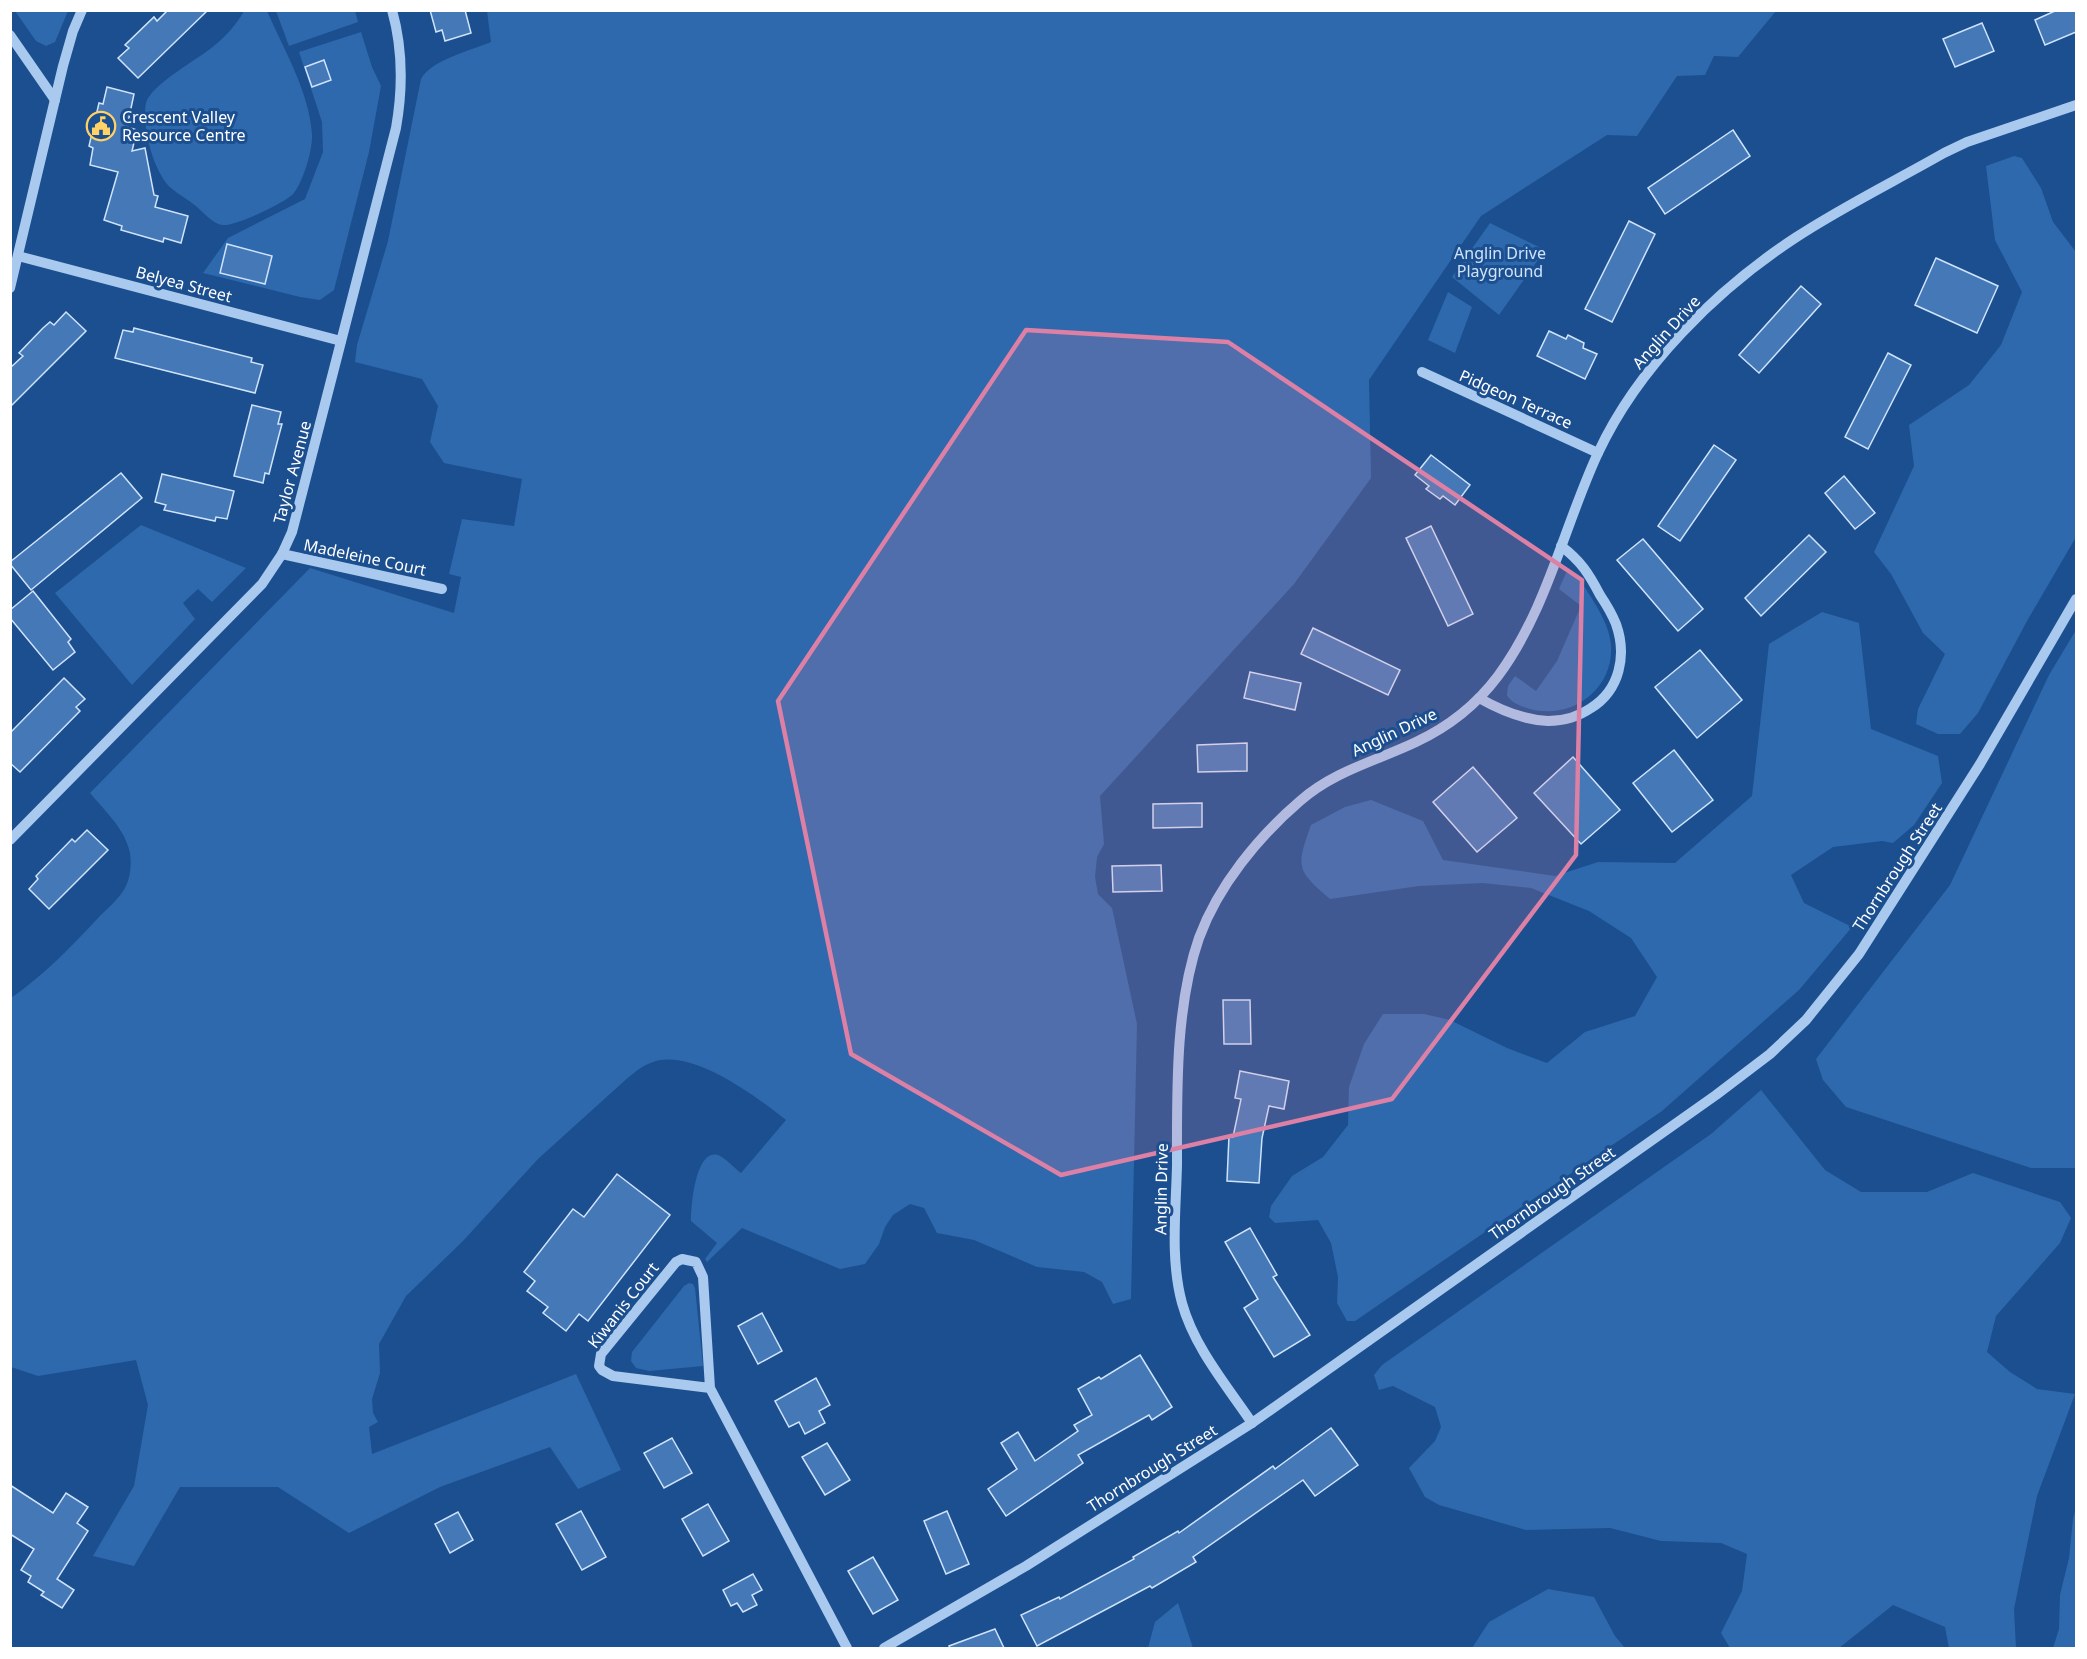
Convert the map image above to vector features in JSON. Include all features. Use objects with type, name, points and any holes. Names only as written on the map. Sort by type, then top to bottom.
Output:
[{"type":"street","points":[[10,288],[67,50],[81,10]]},
{"type":"street","name":"Taylor Avenue","points":[[10,840],[262,584],[282,554],[292,532],[388,161],[399,109],[400,58],[392,10]]},
{"type":"street","points":[[10,35],[55,100]]},
{"type":"street","name":"Anglin Drive","points":[[1252,1423],[1201,1346],[1188,1322],[1177,1279],[1177,1094],[1184,998],[1197,944],[1214,907],[1230,880],[1252,851],[1301,799],[1343,771],[1433,733],[1448,724],[1479,698],[1496,678],[1526,630],[1598,453],[1614,424],[1659,358],[1691,322],[1716,299],[1795,238],[1967,142],[2076,105]]},
{"type":"street","name":"Belyea Street","points":[[18,256],[341,341]]},
{"type":"street","name":"Pidgeon Terrace","points":[[1422,372],[1598,453]]},
{"type":"street","points":[[1479,698],[1506,712],[1535,720],[1563,720],[1576,716],[1598,703],[1615,683],[1619,672],[1620,651],[1616,624],[1583,566],[1561,546]]},
{"type":"street","name":"Madeleine Court","points":[[282,554],[442,589]]},
{"type":"street","name":"Thornbrough Street","points":[[884,1648],[1026,1566],[1252,1423],[1716,1095],[1770,1054],[1806,1020],[1859,954],[1980,764],[2076,599]]},
{"type":"street","name":"Kiwanis Court","points":[[710,1388],[613,1376],[599,1366],[601,1354],[676,1262],[682,1259],[696,1262],[703,1277],[710,1388],[847,1648]]},
{"type":"highlighted area","points":[[1026,330],[1228,342],[1582,580],[1576,855],[1392,1099],[1061,1175],[851,1054],[778,701]]},
{"type":"green space","points":[[15,11],[68,11],[55,42],[46,46],[36,41]]},
{"type":"green space","points":[[244,11],[267,11],[301,86],[310,118],[312,140],[304,174],[293,194],[259,214],[222,225],[212,220],[165,181],[150,148],[145,112],[146,103],[157,88],[208,51],[227,34]]},
{"type":"green space","points":[[276,11],[355,11],[358,22],[289,46]]},
{"type":"green space","points":[[487,11],[1776,11],[1738,57],[1714,56],[1705,75],[1677,76],[1637,136],[1607,135],[1481,216],[1369,380],[1371,478],[1294,584],[1100,796],[1104,844],[1097,857],[1095,877],[1098,894],[1112,908],[1137,1024],[1131,1299],[1113,1304],[1102,1282],[1084,1272],[1037,1267],[974,1240],[937,1233],[924,1208],[910,1204],[893,1215],[885,1227],[879,1244],[865,1264],[840,1269],[742,1228],[707,1262],[705,1259],[717,1243],[691,1221],[696,1180],[704,1161],[710,1156],[718,1155],[741,1173],[786,1120],[741,1088],[705,1068],[669,1060],[653,1062],[640,1068],[629,1077],[538,1159],[463,1241],[406,1296],[379,1344],[380,1373],[372,1399],[373,1413],[378,1422],[369,1427],[372,1454],[576,1374],[621,1470],[578,1489],[550,1447],[440,1487],[349,1533],[278,1487],[180,1487],[134,1566],[93,1556],[134,1486],[148,1405],[136,1360],[38,1376],[11,1367],[11,998],[68,950],[117,899],[128,882],[131,863],[126,841],[112,819],[90,793],[310,568],[454,613],[461,577],[449,574],[462,519],[514,526],[522,479],[444,463],[430,442],[438,406],[422,379],[355,362],[357,345],[388,241],[421,79],[433,66],[491,42]]},
{"type":"green space","points":[[361,32],[372,67],[381,86],[369,152],[334,290],[320,300],[203,273],[228,238],[305,199],[323,152],[322,122],[299,52]]},
{"type":"green space","points":[[2014,156],[2022,158],[2041,188],[2053,222],[2076,252],[2076,537],[2027,621],[1978,713],[1960,734],[1938,734],[1916,724],[1918,709],[1945,654],[1923,633],[1891,574],[1874,552],[1914,466],[1909,425],[1969,385],[2001,345],[2022,292],[1995,240],[1986,166]]},
{"type":"green space","name":"Anglin Drive Playground","points":[[1490,223],[1545,250],[1499,315],[1452,277]]},
{"type":"green space","points":[[1448,292],[1472,307],[1455,353],[1428,340]]},
{"type":"green space","points":[[141,525],[246,568],[212,602],[198,589],[183,603],[195,619],[132,685],[55,593]]},
{"type":"green space","points":[[1566,573],[1572,573],[1579,578],[1607,627],[1611,645],[1610,661],[1606,675],[1587,698],[1561,710],[1530,709],[1511,701],[1507,695],[1508,686],[1515,676],[1536,691],[1557,661],[1581,606],[1559,589]]},
{"type":"green space","points":[[1822,612],[1859,623],[1871,729],[1938,756],[1942,783],[1914,825],[1893,843],[1882,841],[1833,847],[1791,875],[1804,903],[1852,927],[1799,990],[1662,1111],[1355,1321],[1347,1321],[1337,1303],[1338,1277],[1331,1243],[1318,1220],[1275,1223],[1269,1217],[1271,1206],[1292,1176],[1323,1157],[1348,1125],[1349,1087],[1364,1044],[1383,1014],[1424,1014],[1450,1020],[1507,1048],[1547,1063],[1585,1032],[1635,1016],[1657,977],[1631,938],[1589,911],[1531,888],[1483,883],[1419,886],[1330,899],[1311,881],[1302,867],[1301,859],[1311,825],[1345,807],[1371,800],[1423,821],[1443,860],[1555,876],[1598,862],[1675,863],[1752,796],[1769,644]]},
{"type":"green space","points":[[2076,630],[2076,1168],[2031,1168],[1846,1107],[1823,1080],[1816,1059],[1950,885],[2049,675]]},
{"type":"green space","points":[[1761,1090],[1825,1170],[1861,1192],[1927,1192],[1973,1173],[2060,1202],[2071,1218],[2060,1243],[1996,1316],[1987,1352],[2010,1372],[2037,1389],[2075,1394],[2037,1496],[2014,1609],[2016,1648],[1949,1648],[1945,1627],[1893,1605],[1839,1648],[1730,1648],[1721,1633],[1742,1591],[1747,1554],[1721,1543],[1661,1541],[1610,1528],[1526,1530],[1439,1505],[1425,1497],[1409,1468],[1435,1441],[1441,1427],[1435,1407],[1393,1386],[1379,1390],[1374,1375],[1382,1365],[1711,1134]]},
{"type":"green space","points":[[689,1283],[695,1288],[703,1366],[649,1371],[636,1368],[631,1361],[632,1352],[684,1286]]},
{"type":"green space","points":[[2076,1507],[2076,1648],[2053,1648],[2059,1629],[2060,1595],[2069,1558]]},
{"type":"green space","points":[[1548,1589],[1594,1597],[1615,1636],[1625,1648],[1472,1648],[1489,1622]]},
{"type":"green space","points":[[1178,1603],[1193,1648],[1148,1648],[1155,1622]]},
{"type":"building","points":[[168,10],[208,10],[138,78],[118,58],[129,48],[125,45],[154,17],[157,21]]},
{"type":"building","points":[[430,10],[465,10],[471,33],[445,41],[442,30],[436,32]]},
{"type":"building","points":[[2057,10],[2076,10],[2076,32],[2045,45],[2035,20]]},
{"type":"building","points":[[1982,23],[1994,51],[1955,67],[1943,39]]},
{"type":"building","points":[[324,60],[331,80],[312,87],[305,67]]},
{"type":"building","points":[[107,87],[134,94],[127,127],[137,130],[132,151],[145,148],[154,195],[158,196],[155,207],[188,216],[181,243],[164,238],[163,242],[121,230],[122,226],[104,220],[118,172],[90,165],[93,148],[89,146],[99,103],[103,104]]},
{"type":"building","points":[[1733,130],[1750,156],[1665,214],[1648,188]]},
{"type":"building","points":[[1629,221],[1655,234],[1612,322],[1585,309]]},
{"type":"building","points":[[227,244],[272,256],[265,284],[220,273]]},
{"type":"building","points":[[1936,258],[1998,286],[1977,333],[1915,305]]},
{"type":"building","points":[[1801,286],[1821,304],[1759,373],[1739,355]]},
{"type":"building","points":[[66,312],[86,331],[10,407],[10,368],[23,356],[19,353],[43,328],[50,322],[54,325]]},
{"type":"building","points":[[134,328],[252,358],[251,362],[263,365],[255,393],[115,358],[123,330],[133,332]]},
{"type":"building","points":[[1549,331],[1566,339],[1568,335],[1584,343],[1583,348],[1597,354],[1585,379],[1537,356]]},
{"type":"building","points":[[1888,353],[1911,365],[1868,449],[1845,437]]},
{"type":"building","points":[[252,405],[281,412],[278,424],[282,424],[269,474],[265,473],[263,483],[234,476]]},
{"type":"building","points":[[1714,445],[1736,460],[1680,541],[1658,526]]},
{"type":"building","points":[[1431,455],[1470,485],[1455,505],[1443,496],[1440,499],[1426,489],[1429,486],[1415,475]]},
{"type":"building","points":[[121,473],[142,498],[31,590],[10,562]]},
{"type":"building","points":[[162,474],[234,491],[227,519],[216,517],[215,521],[164,510],[166,505],[155,502]]},
{"type":"building","points":[[1844,476],[1875,513],[1855,529],[1825,493]]},
{"type":"building","points":[[1431,526],[1473,614],[1448,626],[1406,538]]},
{"type":"building","points":[[1809,535],[1826,552],[1761,616],[1745,598]]},
{"type":"building","points":[[1643,539],[1703,609],[1678,631],[1617,560]]},
{"type":"building","points":[[33,591],[71,639],[68,642],[75,652],[53,670],[10,618],[10,610]]},
{"type":"building","points":[[1313,628],[1400,670],[1388,695],[1301,654]]},
{"type":"building","points":[[1700,650],[1742,700],[1697,738],[1655,687]]},
{"type":"building","points":[[1250,672],[1301,683],[1295,710],[1244,698]]},
{"type":"building","points":[[64,678],[85,699],[76,707],[80,711],[20,772],[10,763],[10,733]]},
{"type":"building","points":[[1247,743],[1247,771],[1198,772],[1197,745]]},
{"type":"building","points":[[1674,750],[1713,800],[1672,832],[1633,783]]},
{"type":"building","points":[[1573,757],[1620,810],[1581,844],[1534,793]]},
{"type":"building","points":[[1473,767],[1517,818],[1477,852],[1433,802]]},
{"type":"building","points":[[1202,803],[1202,827],[1153,828],[1153,804]]},
{"type":"building","points":[[87,830],[108,850],[49,909],[29,889],[38,879],[36,876],[72,839],[75,842]]},
{"type":"building","points":[[1161,865],[1162,891],[1113,892],[1112,866]]},
{"type":"building","points":[[1223,1000],[1250,1000],[1251,1044],[1224,1044]]},
{"type":"building","points":[[1240,1071],[1289,1081],[1284,1109],[1269,1106],[1262,1138],[1259,1183],[1227,1181],[1229,1136],[1233,1137],[1241,1099],[1235,1098]]},
{"type":"building","points":[[617,1174],[670,1215],[588,1321],[579,1314],[566,1331],[543,1313],[548,1307],[527,1291],[535,1281],[524,1272],[573,1209],[584,1217]]},
{"type":"building","points":[[1250,1228],[1277,1275],[1273,1277],[1310,1335],[1274,1357],[1244,1308],[1258,1299],[1225,1242]]},
{"type":"building","points":[[762,1313],[782,1351],[758,1364],[738,1326]]},
{"type":"building","points":[[1140,1355],[1172,1407],[1152,1420],[1149,1415],[1078,1455],[1083,1463],[1006,1516],[988,1489],[1017,1469],[1001,1443],[1018,1432],[1035,1461],[1078,1431],[1074,1425],[1092,1415],[1078,1389],[1099,1377],[1101,1379]]},
{"type":"building","points":[[816,1378],[830,1405],[819,1411],[825,1423],[805,1434],[799,1422],[789,1427],[775,1401]]},
{"type":"building","points":[[1331,1428],[1358,1465],[1315,1496],[1303,1480],[1193,1557],[1196,1562],[1152,1588],[1150,1586],[1037,1646],[1021,1615],[1059,1597],[1060,1599],[1134,1559],[1133,1557],[1178,1531],[1179,1533],[1273,1466],[1275,1469]]},
{"type":"building","points":[[672,1438],[692,1473],[664,1488],[644,1453]]},
{"type":"building","points":[[827,1443],[850,1480],[825,1495],[802,1457]]},
{"type":"building","points":[[10,1485],[53,1513],[66,1493],[88,1507],[77,1523],[88,1531],[57,1579],[74,1590],[62,1608],[41,1595],[44,1592],[28,1582],[31,1576],[21,1570],[34,1549],[10,1534]]},
{"type":"building","points":[[708,1504],[729,1541],[703,1556],[682,1519]]},
{"type":"building","points":[[581,1511],[606,1557],[582,1570],[556,1524]]},
{"type":"building","points":[[947,1511],[969,1564],[946,1574],[924,1521]]},
{"type":"building","points":[[458,1512],[473,1540],[450,1553],[435,1524]]},
{"type":"building","points":[[873,1557],[898,1600],[873,1614],[848,1571]]},
{"type":"building","points":[[753,1574],[762,1590],[752,1595],[757,1605],[743,1612],[737,1603],[731,1606],[723,1590]]},
{"type":"building","points":[[995,1629],[1004,1648],[950,1648],[949,1646]]},
{"type":"place","name":"Crescent Valley Resource Centre","points":[[101,126]]}]
